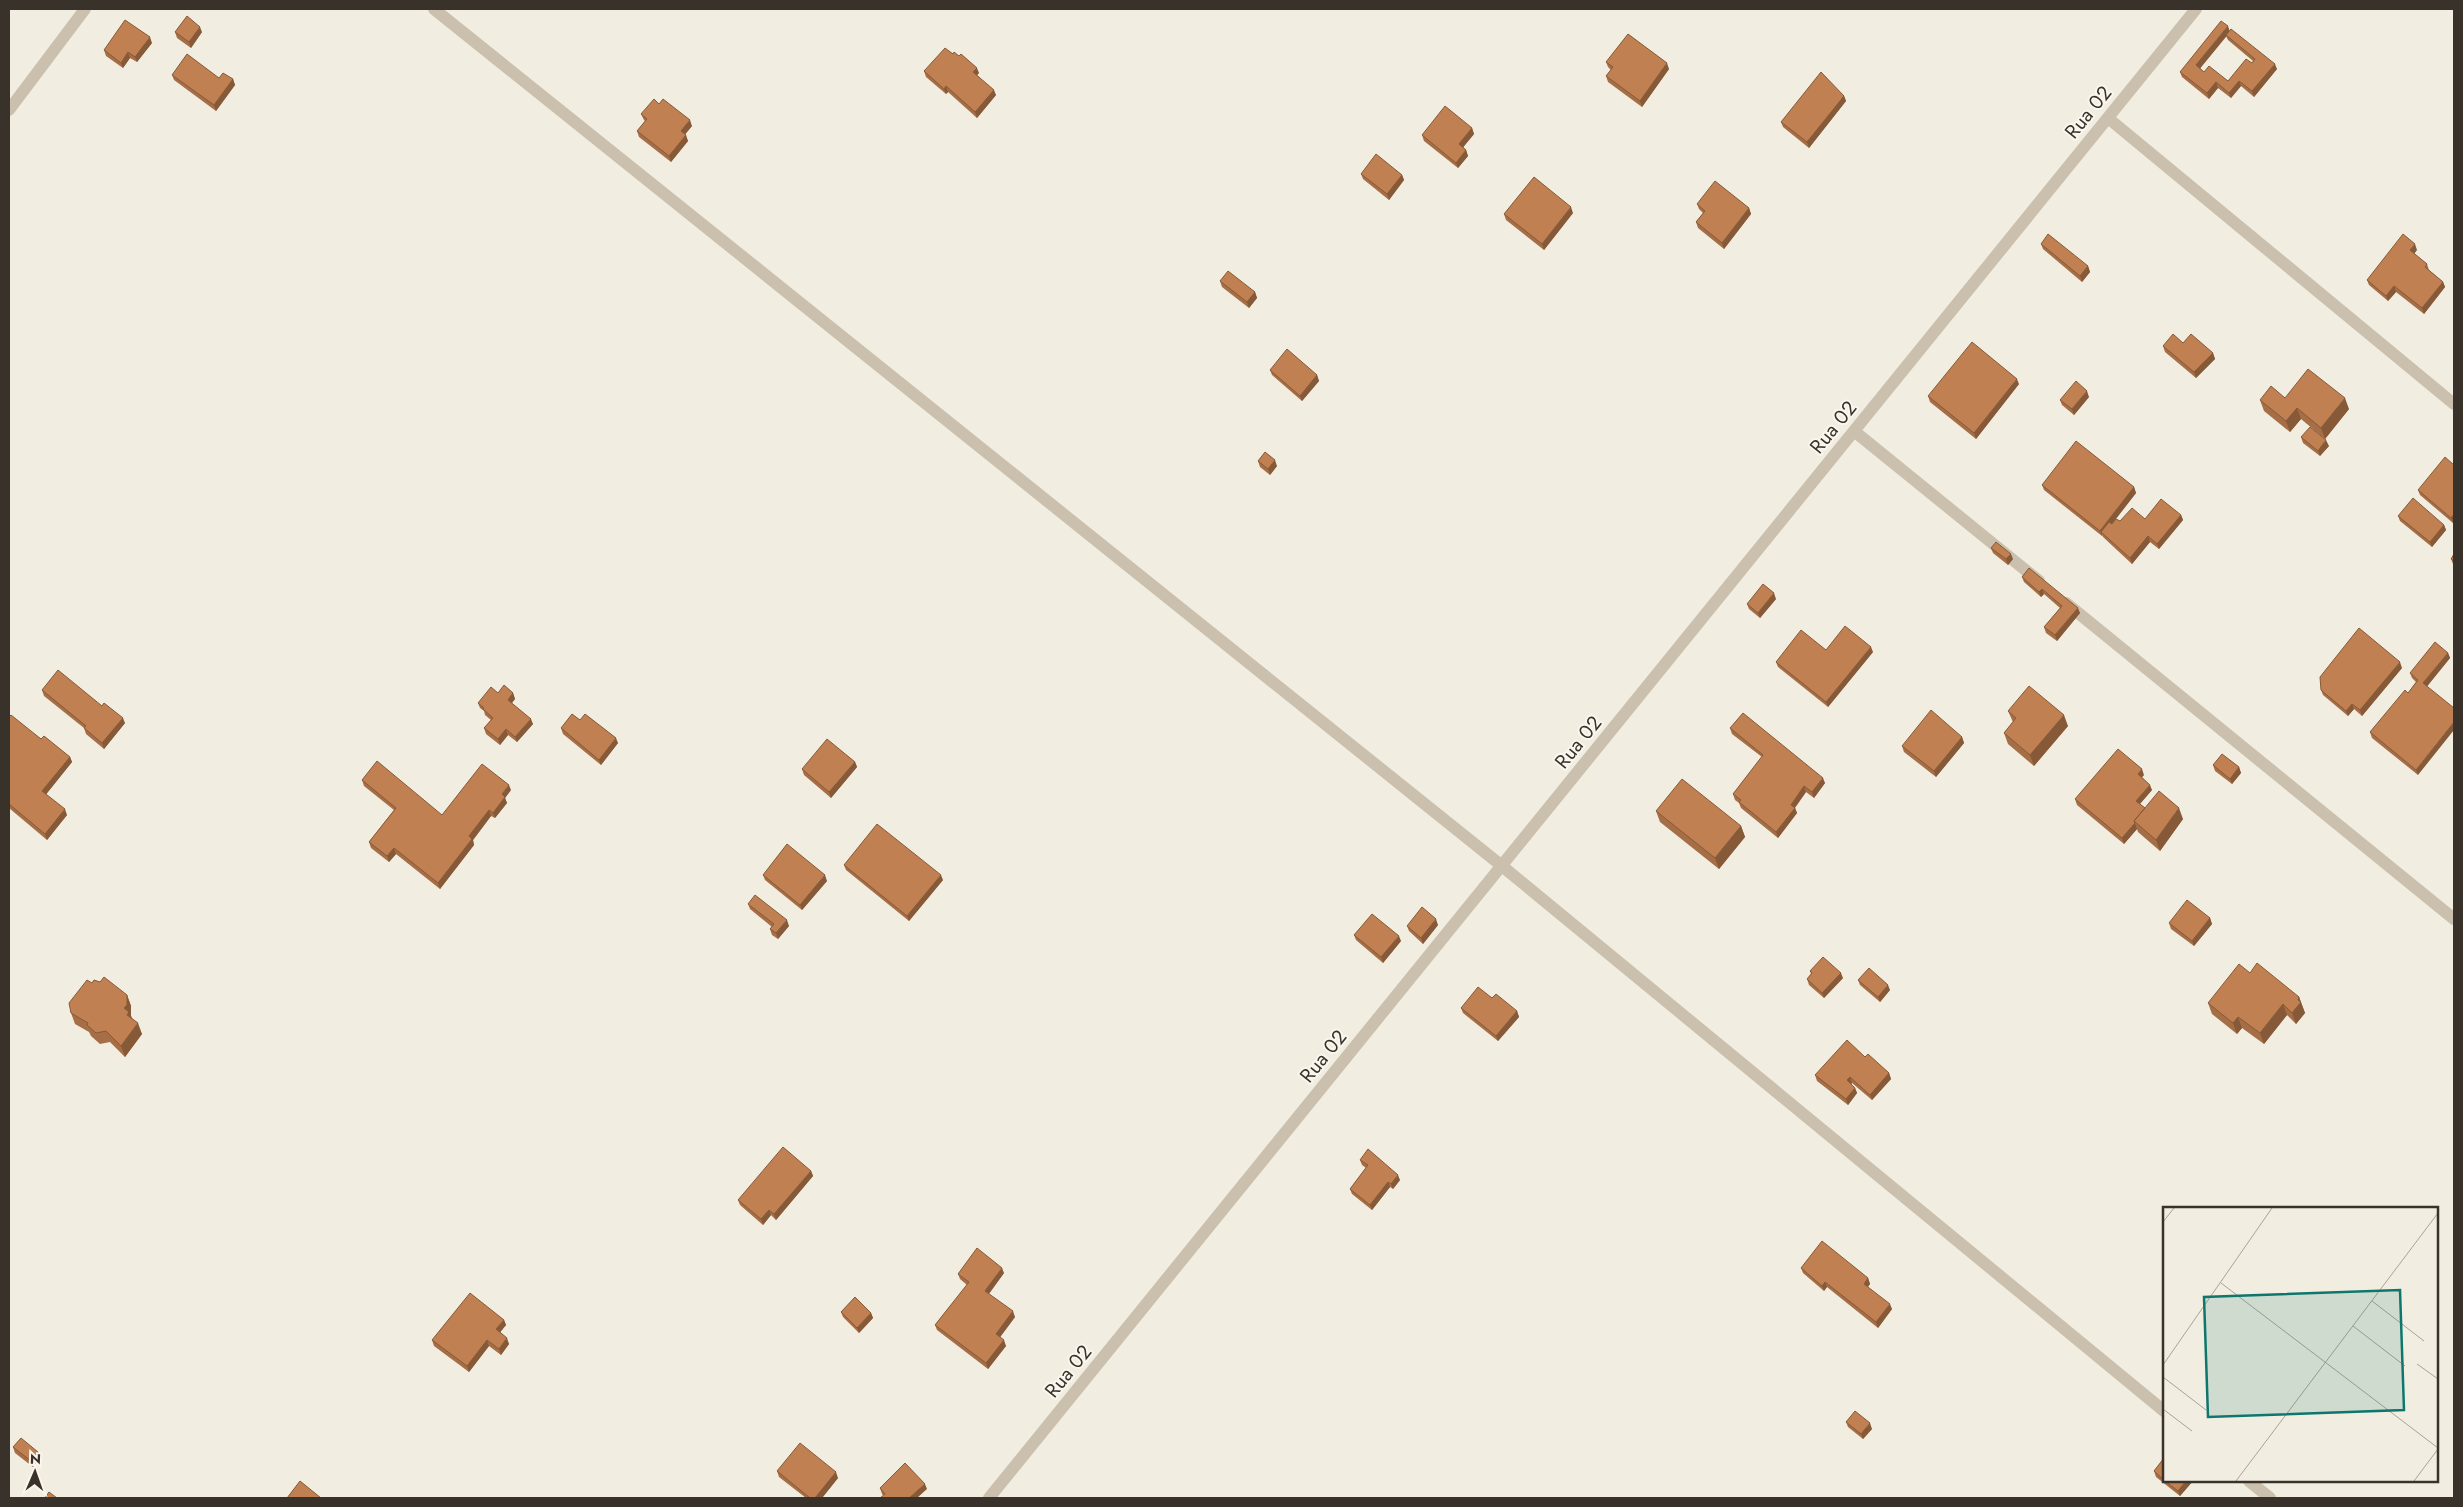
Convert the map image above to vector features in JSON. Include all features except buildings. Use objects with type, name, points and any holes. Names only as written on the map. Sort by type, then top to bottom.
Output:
[{"type":"street","points":[[9,110],[85,9]]},
{"type":"street","points":[[434,9],[1502,866],[2163,1410]]},
{"type":"street","name":"Rua 02","points":[[989,1498],[2196,9]]},
{"type":"street","points":[[2108,118],[2454,404]]},
{"type":"street","points":[[1854,431],[2454,920]]},
{"type":"street","points":[[2250,1482],[2270,1498]]}]
